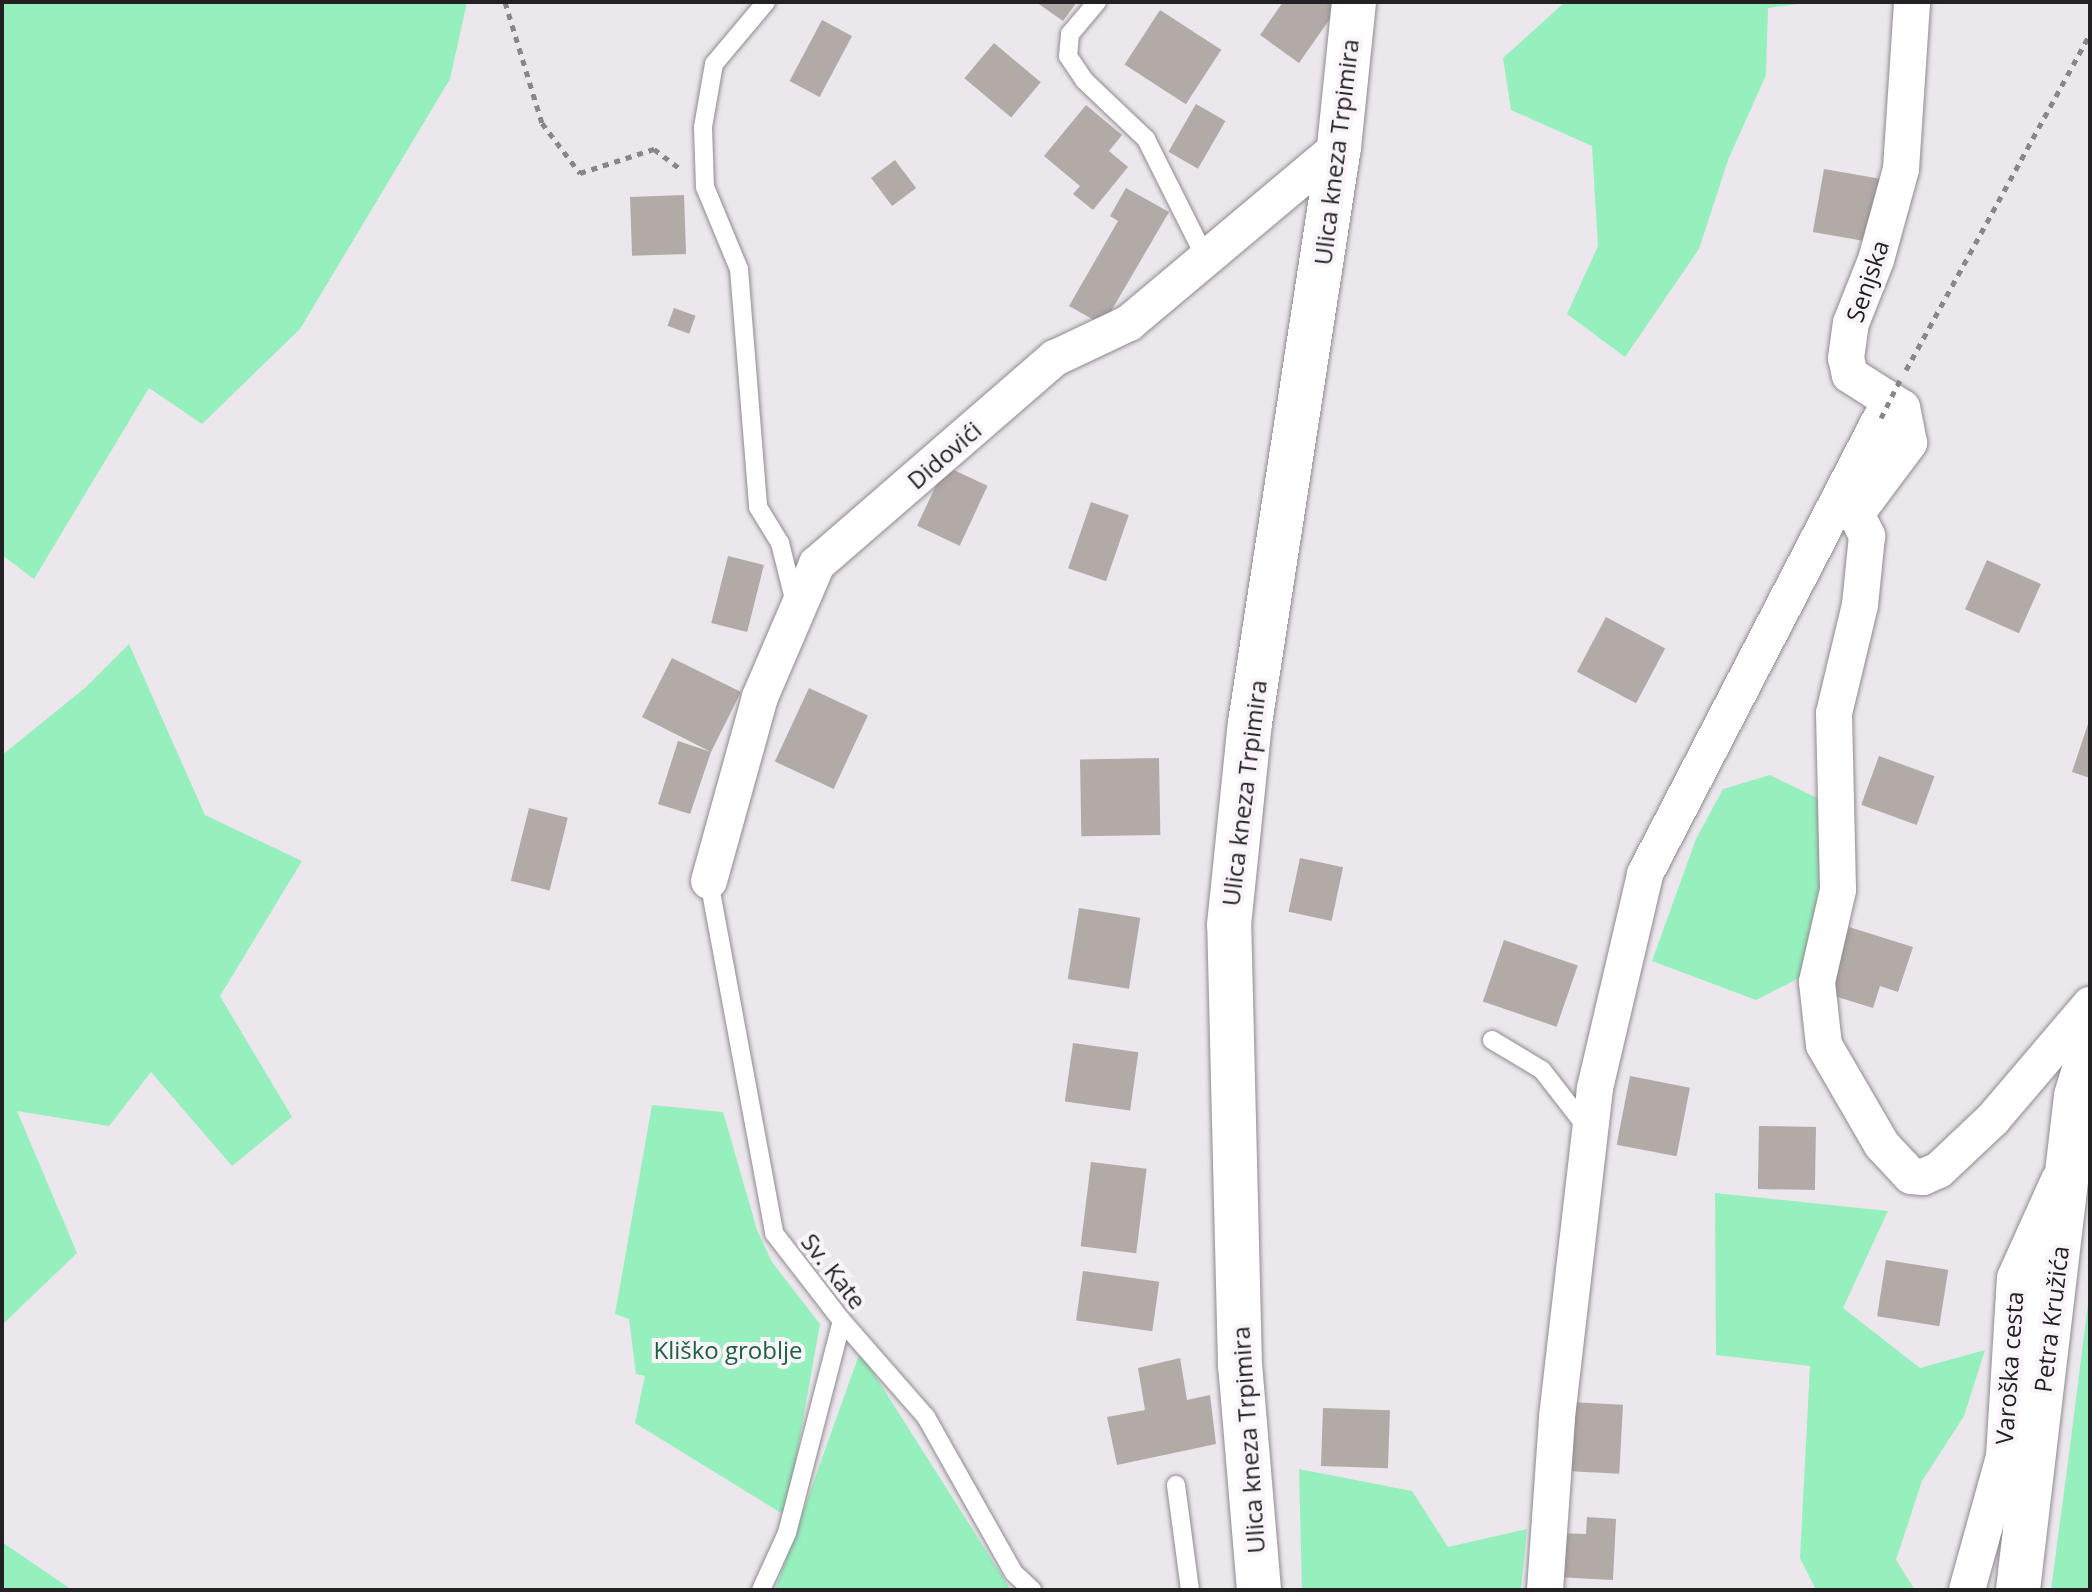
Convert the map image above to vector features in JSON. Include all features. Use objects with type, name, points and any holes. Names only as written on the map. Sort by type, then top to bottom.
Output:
[{"type":"main road","name":"Ulica kneza Trpimira","points":[[1259,1590],[1240,1366],[1229,925],[1250,723],[1339,147],[1354,2]]},
{"type":"main road","name":"Petra Kružića","points":[[2018,1590],[2076,1096],[2090,1050]]},
{"type":"street","name":"Senjska","points":[[1846,508],[1909,443],[1909,424],[1902,408],[1850,375],[1846,358],[1851,323],[1876,260],[1901,169],[1912,2]]},
{"type":"street","name":"Didovići","points":[[709,881],[760,697],[817,564],[1055,358],[1129,323],[1207,261],[1339,147]]},
{"type":"street","points":[[1545,1590],[1557,1417],[1595,1088],[1645,874],[1846,508],[1881,418]]},
{"type":"street","points":[[1846,508],[1867,536],[1860,605],[1834,713],[1838,890],[1817,982],[1824,1045],[1882,1145],[1911,1176],[1923,1177],[1939,1170],[1993,1119],[2090,1005]]},
{"type":"street","name":"Varoška cesta","points":[[1967,1590],[2004,1457],[2015,1278],[2071,1153]]},
{"type":"lane","points":[[766,2],[714,64],[703,127],[705,187],[739,269],[758,507],[780,543],[797,612]]},
{"type":"lane","points":[[1097,2],[1070,34],[1068,56],[1084,80],[1146,139],[1207,261]]},
{"type":"lane","name":"Sv. Kate","points":[[709,881],[774,1233],[842,1321],[926,1417],[1014,1573],[1032,1590]]},
{"type":"lane","points":[[1492,1040],[1542,1070],[1590,1131]]},
{"type":"lane","points":[[761,1590],[787,1533],[842,1321]]},
{"type":"lane","points":[[1176,1485],[1190,1590]]},
{"type":"path","points":[[505,2],[542,123],[580,173],[654,149],[705,187]]},
{"type":"path","points":[[1881,418],[2090,34]]},
{"type":"green space","points":[[2,2],[467,2],[450,79],[300,329],[202,424],[149,388],[34,579],[2,555]]},
{"type":"green space","points":[[1565,2],[1812,2],[1768,8],[1766,75],[1728,160],[1699,249],[1625,357],[1567,314],[1598,246],[1592,146],[1511,110],[1503,58]]},
{"type":"green space","points":[[129,644],[205,815],[302,861],[220,996],[292,1117],[232,1166],[151,1072],[109,1126],[17,1111],[77,1253],[2,1325],[2,755],[85,688]]},
{"type":"green space","points":[[1770,775],[1825,802],[1831,858],[1809,973],[1756,1000],[1652,961],[1696,839],[1723,789]]},
{"type":"green space","name":"Kliško groblje","points":[[652,1105],[723,1112],[757,1230],[772,1262],[820,1324],[786,1516],[635,1423],[645,1376],[636,1374],[629,1319],[615,1314]]},
{"type":"green space","points":[[1715,1193],[1888,1211],[1843,1308],[1920,1368],[1985,1350],[1964,1416],[1922,1481],[1896,1560],[1915,1590],[1816,1590],[1800,1558],[1810,1366],[1716,1355]]},
{"type":"green space","points":[[2090,1288],[2090,1590],[2051,1590],[2069,1454]]},
{"type":"green space","name":"Kliško groblje","points":[[860,1352],[1011,1590],[775,1590]]},
{"type":"green space","points":[[1299,1469],[1412,1491],[1448,1547],[1527,1529],[1521,1590],[1302,1590]]},
{"type":"green space","points":[[2,1542],[72,1590],[2,1590]]},
{"type":"building","points":[[1036,2],[1077,2],[1063,21]]},
{"type":"building","points":[[1283,2],[1341,3],[1299,63],[1260,35]]},
{"type":"building","points":[[1160,10],[1221,50],[1186,104],[1125,65]]},
{"type":"building","points":[[822,20],[852,36],[820,97],[790,81]]},
{"type":"building","points":[[994,43],[1041,82],[1011,117],[964,78]]},
{"type":"building","points":[[1196,104],[1225,121],[1198,169],[1168,152]]},
{"type":"building","points":[[1086,105],[1122,135],[1109,151],[1128,167],[1093,210],[1073,194],[1080,186],[1044,156]]},
{"type":"building","points":[[895,160],[916,188],[892,206],[871,178]]},
{"type":"building","points":[[1824,169],[1884,180],[1873,243],[1813,232]]},
{"type":"building","points":[[1126,188],[1169,212],[1103,325],[1069,306],[1118,221],[1110,216]]},
{"type":"building","points":[[684,195],[686,254],[632,256],[630,197]]},
{"type":"building","points":[[674,308],[696,316],[689,334],[668,326]]},
{"type":"building","points":[[945,466],[988,486],[960,546],[917,526]]},
{"type":"building","points":[[1091,502],[1129,515],[1106,581],[1068,568]]},
{"type":"building","points":[[728,556],[764,565],[747,632],[711,623]]},
{"type":"building","points":[[1987,560],[2041,584],[2019,633],[1965,609]]},
{"type":"building","points":[[1606,617],[1665,648],[1636,703],[1577,672]]},
{"type":"building","points":[[672,658],[741,692],[711,752],[642,717]]},
{"type":"building","points":[[809,688],[868,715],[834,789],[775,761]]},
{"type":"building","points":[[2090,721],[2090,778],[2072,772]]},
{"type":"building","points":[[678,741],[711,752],[690,814],[658,804]]},
{"type":"building","points":[[1879,756],[1934,776],[1917,825],[1861,805]]},
{"type":"building","points":[[1159,758],[1160,835],[1081,836],[1080,759]]},
{"type":"building","points":[[529,808],[568,818],[550,890],[511,881]]},
{"type":"building","points":[[1300,858],[1343,867],[1332,921],[1289,912]]},
{"type":"building","points":[[1079,908],[1140,918],[1129,989],[1068,979]]},
{"type":"building","points":[[1849,927],[1913,947],[1898,992],[1880,986],[1873,1008],[1828,994]]},
{"type":"building","points":[[1504,940],[1578,965],[1557,1027],[1483,1001]]},
{"type":"building","points":[[1073,1043],[1138,1052],[1130,1111],[1065,1101]]},
{"type":"building","points":[[1630,1076],[1690,1088],[1677,1156],[1617,1145]]},
{"type":"building","points":[[1759,1126],[1816,1127],[1815,1190],[1758,1189]]},
{"type":"building","points":[[1091,1162],[1147,1169],[1136,1253],[1081,1246]]},
{"type":"building","points":[[1886,1260],[1948,1270],[1939,1326],[1877,1316]]},
{"type":"building","points":[[1083,1271],[1159,1282],[1152,1331],[1076,1321]]},
{"type":"building","points":[[1180,1358],[1187,1400],[1210,1395],[1216,1444],[1117,1465],[1107,1417],[1145,1410],[1138,1368]]},
{"type":"building","points":[[1570,1402],[1623,1405],[1619,1474],[1566,1471]]},
{"type":"building","points":[[1323,1408],[1390,1410],[1388,1468],[1321,1466]]},
{"type":"building","points":[[1587,1517],[1616,1519],[1613,1580],[1555,1577],[1557,1533],[1586,1534]]}]
